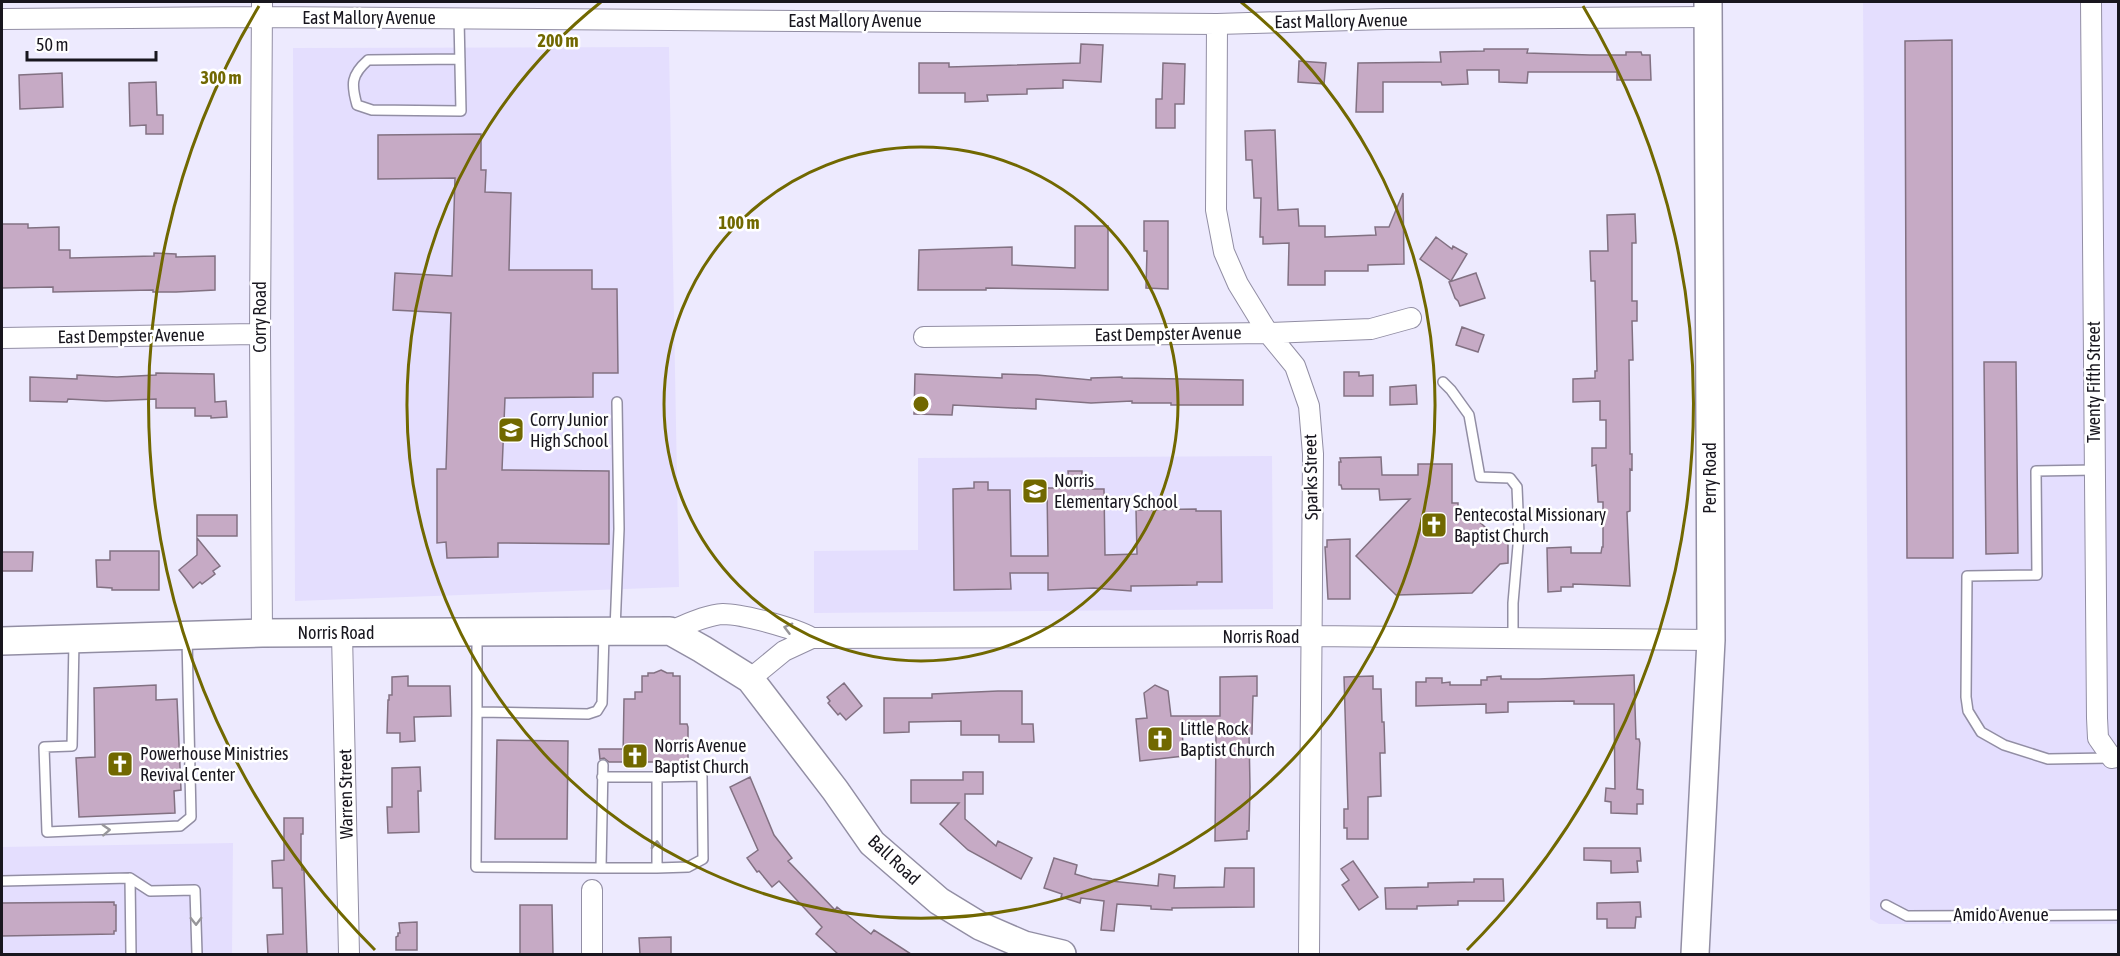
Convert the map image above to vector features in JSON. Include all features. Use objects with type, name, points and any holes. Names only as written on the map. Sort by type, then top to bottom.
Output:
[{"type":"main road","name":"Perry Road","points":[[1695,954],[1711,640],[1708,9]]},
{"type":"main road","name":"Norris Road","points":[[2,641],[262,633],[670,632],[750,679]]},
{"type":"main road","name":"Ball Road","points":[[750,679],[835,790],[872,843],[939,901],[980,926],[1024,945],[1062,954]]},
{"type":"street","name":"Twenty Fifth Street","points":[[2091,2],[2098,738],[2115,757]]},
{"type":"street","name":"East Mallory Avenue","points":[[2,19],[262,9],[459,19],[1217,24],[1386,10],[1708,9]]},
{"type":"street","name":"Corry Road","points":[[262,9],[260,334],[262,633]]},
{"type":"street","name":"Sparks Street","points":[[1217,24],[1216,210],[1224,252],[1238,284],[1268,333],[1295,366],[1309,406],[1313,454],[1309,954]]},
{"type":"street","name":"East Dempster Avenue","points":[[924,337],[1268,333],[1371,329],[1411,318]]},
{"type":"street","name":"East Dempster Avenue","points":[[2,338],[260,334]]},
{"type":"street","name":"Norris Road","points":[[670,632],[707,617],[723,614],[793,629],[812,638]]},
{"type":"street","name":"Warren Street","points":[[342,634],[349,954]]},
{"type":"street","name":"Norris Road","points":[[750,679],[784,651],[812,638],[1311,636],[1711,640]]},
{"type":"street","points":[[592,890],[592,954]]},
{"type":"lane","points":[[459,19],[460,60],[461,111],[372,110],[357,105],[352,87],[357,70],[368,60],[460,60]]},
{"type":"lane","points":[[1443,382],[1469,415],[1480,477],[1510,478],[1517,486],[1519,534],[1513,603],[1513,638]]},
{"type":"lane","points":[[477,712],[588,714],[597,711],[602,704],[619,529],[617,402]]},
{"type":"lane","points":[[2095,470],[2036,471],[2037,575],[1967,576],[1966,697],[1968,711],[1981,732],[2004,745],[2048,759],[2115,757]]},
{"type":"lane","points":[[477,631],[476,867],[688,867],[704,859],[702,776],[602,777]]},
{"type":"lane","points":[[74,639],[72,746],[44,747],[48,832],[180,826],[191,817],[187,635]]},
{"type":"lane","points":[[601,868],[603,765]]},
{"type":"lane","points":[[657,777],[657,868]]},
{"type":"lane","points":[[130,878],[131,954]]},
{"type":"lane","points":[[2,881],[130,878],[150,891],[195,890],[197,954]]},
{"type":"lane","name":"Amido Avenue","points":[[1886,905],[1906,916],[2118,915]]},
{"type":"shaded area","points":[[1863,2],[2118,2],[2118,924],[1879,924],[1870,919]]},
{"type":"shaded area","points":[[669,47],[679,587],[295,601],[293,48]]},
{"type":"shaded area","points":[[1272,456],[1273,609],[814,613],[814,551],[918,550],[918,458]]},
{"type":"shaded area","points":[[233,843],[232,954],[2,954],[2,847]]},
{"type":"building","points":[[1952,40],[1953,558],[1907,558],[1905,41]]},
{"type":"building","points":[[1081,44],[1103,45],[1101,82],[1063,80],[1063,88],[1027,89],[1027,94],[987,95],[988,101],[965,102],[965,93],[919,93],[919,63],[949,63],[949,67],[1080,63]]},
{"type":"building","points":[[1484,49],[1528,49],[1527,53],[1590,55],[1626,55],[1626,52],[1641,52],[1642,55],[1650,55],[1651,80],[1617,80],[1617,72],[1528,72],[1527,83],[1499,82],[1499,70],[1467,70],[1468,84],[1383,82],[1383,112],[1356,112],[1358,63],[1441,62],[1440,52],[1484,51]]},
{"type":"building","points":[[1299,61],[1326,63],[1324,84],[1298,82]]},
{"type":"building","points":[[1163,63],[1185,64],[1184,104],[1175,104],[1175,128],[1156,128],[1156,99],[1162,99]]},
{"type":"building","points":[[62,73],[63,107],[20,109],[19,75]]},
{"type":"building","points":[[156,82],[157,115],[163,115],[163,134],[146,134],[146,125],[130,126],[129,83]]},
{"type":"building","points":[[1275,130],[1278,210],[1298,209],[1299,226],[1325,226],[1325,237],[1376,235],[1375,227],[1389,227],[1403,193],[1404,264],[1368,265],[1368,271],[1325,271],[1325,285],[1288,285],[1289,243],[1263,244],[1263,237],[1260,237],[1261,198],[1254,198],[1252,160],[1246,160],[1245,131]]},
{"type":"building","points":[[481,134],[481,170],[486,170],[485,192],[511,193],[509,270],[592,270],[592,289],[617,289],[618,373],[593,373],[593,397],[505,398],[502,470],[609,471],[609,544],[498,543],[498,557],[447,558],[446,542],[437,543],[437,469],[446,469],[451,313],[393,310],[395,273],[452,276],[455,178],[378,179],[378,135]]},
{"type":"building","points":[[1635,214],[1636,243],[1632,243],[1632,301],[1637,301],[1637,321],[1632,321],[1633,360],[1629,360],[1632,470],[1630,469],[1630,511],[1627,512],[1630,586],[1573,584],[1573,587],[1561,587],[1561,591],[1548,592],[1547,548],[1571,547],[1571,553],[1601,553],[1603,547],[1603,502],[1598,502],[1596,465],[1592,466],[1592,448],[1606,448],[1606,420],[1600,420],[1600,401],[1573,402],[1573,379],[1595,378],[1595,371],[1597,371],[1595,281],[1591,281],[1590,251],[1608,251],[1607,215]]},
{"type":"building","points":[[1144,221],[1168,221],[1168,289],[1146,288],[1147,251],[1144,251]]},
{"type":"building","points":[[2,224],[28,224],[28,228],[59,227],[59,250],[70,250],[70,258],[154,256],[154,253],[176,254],[176,257],[215,256],[215,290],[53,292],[53,287],[2,288]]},
{"type":"building","points":[[1075,226],[1108,226],[1108,290],[986,288],[986,290],[918,290],[919,250],[1012,247],[1012,265],[1075,268]]},
{"type":"building","points":[[1436,237],[1452,249],[1453,246],[1467,254],[1451,281],[1420,259]]},
{"type":"building","points":[[1476,273],[1485,298],[1460,306],[1449,282]]},
{"type":"building","points":[[1462,327],[1484,335],[1478,352],[1456,345]]},
{"type":"building","points":[[1984,362],[2016,362],[2018,553],[1986,554]]},
{"type":"building","points":[[1344,372],[1359,372],[1359,376],[1373,375],[1373,396],[1344,396]]},
{"type":"building","points":[[156,373],[214,374],[215,402],[226,401],[227,417],[195,416],[195,408],[156,408],[156,399],[30,401],[30,377],[77,379],[77,375],[117,377],[156,375]]},
{"type":"building","points":[[915,374],[1002,378],[1002,374],[1037,375],[1091,380],[1091,378],[1122,377],[1243,380],[1243,405],[1171,405],[1171,403],[1132,403],[1132,401],[1091,403],[1036,399],[1036,409],[953,405],[952,415],[914,414]]},
{"type":"building","points":[[1416,385],[1417,404],[1390,405],[1390,387]]},
{"type":"building","name":"Pentecostal Missionary Baptist Church","points":[[1381,457],[1382,475],[1418,475],[1418,464],[1452,464],[1452,503],[1458,503],[1458,513],[1470,513],[1500,541],[1508,541],[1508,563],[1500,564],[1472,593],[1396,595],[1356,556],[1410,499],[1380,500],[1379,489],[1342,489],[1339,485],[1340,458]]},
{"type":"building","points":[[1068,471],[1082,471],[1082,489],[1104,489],[1105,555],[1137,554],[1136,510],[1221,511],[1222,582],[1197,582],[1197,585],[1131,586],[1131,591],[1094,588],[1048,590],[1048,573],[1010,573],[1011,589],[954,590],[953,489],[974,488],[974,482],[988,482],[988,490],[1010,490],[1011,556],[1048,556],[1047,488],[1069,488]]},
{"type":"building","points":[[197,515],[237,515],[237,536],[197,536]]},
{"type":"building","points":[[197,538],[220,566],[213,571],[215,574],[193,588],[179,570],[197,555]]},
{"type":"building","points":[[1350,539],[1350,599],[1328,599],[1325,547],[1327,547],[1327,540]]},
{"type":"building","points":[[110,551],[159,551],[159,590],[112,590],[112,588],[97,587],[96,560],[110,560]]},
{"type":"building","points":[[2,552],[33,552],[32,571],[2,571]]},
{"type":"building","points":[[661,670],[673,673],[673,676],[680,676],[680,724],[687,724],[688,727],[688,762],[609,762],[604,758],[600,759],[599,749],[623,749],[623,758],[624,699],[635,699],[635,692],[642,692],[642,676],[648,676],[648,673]]},
{"type":"building","points":[[1634,675],[1636,739],[1639,739],[1640,743],[1637,789],[1643,790],[1643,804],[1637,804],[1637,814],[1611,813],[1611,802],[1605,801],[1606,788],[1615,789],[1614,704],[1574,704],[1574,701],[1508,702],[1508,712],[1486,713],[1486,704],[1416,706],[1416,682],[1426,682],[1426,678],[1442,678],[1442,683],[1450,682],[1450,685],[1481,685],[1481,680],[1487,680],[1487,677],[1501,676],[1501,679],[1539,679]]},
{"type":"building","points":[[408,676],[408,686],[450,686],[451,716],[414,717],[415,741],[400,742],[400,733],[387,733],[388,700],[389,695],[392,695],[392,677]]},
{"type":"building","points":[[1257,676],[1257,696],[1253,696],[1252,734],[1249,734],[1250,787],[1247,839],[1215,841],[1216,731],[1182,731],[1184,756],[1140,761],[1136,719],[1147,718],[1144,693],[1155,685],[1168,691],[1171,716],[1220,716],[1220,677]]},
{"type":"building","points":[[1373,676],[1373,689],[1381,689],[1382,722],[1384,722],[1385,753],[1380,753],[1381,796],[1368,797],[1368,839],[1347,839],[1347,828],[1344,828],[1344,809],[1348,809],[1344,677]]},
{"type":"building","points":[[844,683],[862,706],[846,720],[840,713],[838,715],[828,703],[830,701],[827,697]]},
{"type":"building","points":[[156,685],[156,700],[177,699],[181,790],[174,791],[175,813],[79,817],[76,758],[95,757],[94,688]]},
{"type":"building","points":[[1022,691],[1022,724],[1033,724],[1034,742],[999,742],[999,735],[961,735],[961,721],[909,722],[909,732],[884,733],[884,698],[932,698],[932,694]]},
{"type":"building","points":[[497,740],[568,741],[567,839],[495,839]]},
{"type":"building","points":[[420,767],[419,832],[388,833],[387,807],[392,807],[392,768]]},
{"type":"building","points":[[963,772],[983,772],[983,794],[965,794],[965,819],[996,846],[998,841],[1032,858],[1021,879],[968,850],[940,824],[959,803],[911,803],[911,780],[963,780]]},
{"type":"building","points":[[750,777],[774,835],[792,858],[788,861],[835,910],[837,907],[871,934],[874,930],[911,954],[838,954],[816,934],[822,927],[779,881],[772,887],[759,871],[757,872],[747,858],[758,850],[730,787]]},
{"type":"building","points":[[284,818],[303,818],[301,861],[302,870],[304,870],[307,954],[268,954],[267,935],[283,934],[282,888],[273,888],[272,861],[284,860]]},
{"type":"building","points":[[1584,848],[1640,848],[1641,861],[1637,861],[1638,872],[1611,873],[1611,861],[1584,860]]},
{"type":"building","points":[[1054,858],[1077,865],[1075,874],[1092,879],[1158,886],[1159,874],[1175,876],[1174,888],[1224,887],[1225,868],[1254,868],[1254,907],[1172,908],[1172,910],[1117,904],[1114,931],[1101,930],[1104,901],[1081,898],[1080,903],[1044,888]]},
{"type":"building","points":[[1353,861],[1378,897],[1359,910],[1342,885],[1349,880],[1341,869]]},
{"type":"building","points":[[1474,879],[1503,879],[1504,901],[1458,901],[1458,905],[1386,909],[1385,888],[1428,887],[1428,883],[1474,882]]},
{"type":"building","points":[[114,902],[116,931],[114,934],[2,936],[2,903]]},
{"type":"building","points":[[1640,902],[1641,917],[1636,917],[1635,928],[1607,928],[1607,919],[1597,919],[1597,903]]},
{"type":"building","points":[[520,905],[552,905],[553,954],[520,954]]},
{"type":"building","points":[[417,922],[417,950],[396,950],[396,937],[400,933],[399,923]]},
{"type":"building","points":[[671,937],[671,954],[640,954],[639,938]]},
{"type":"place","name":"Corry Junior High School","points":[[511,430]]},
{"type":"place","name":"Norris Elementary School","points":[[1035,491]]},
{"type":"place","name":"Pentecostal Missionary Baptist Church","points":[[1434,525]]},
{"type":"place","name":"Little Rock Baptist Church","points":[[1160,739]]},
{"type":"place","name":"Norris Avenue Baptist Church","points":[[635,756]]},
{"type":"place","name":"Powerhouse Ministries Revival Center","points":[[120,764]]}]
